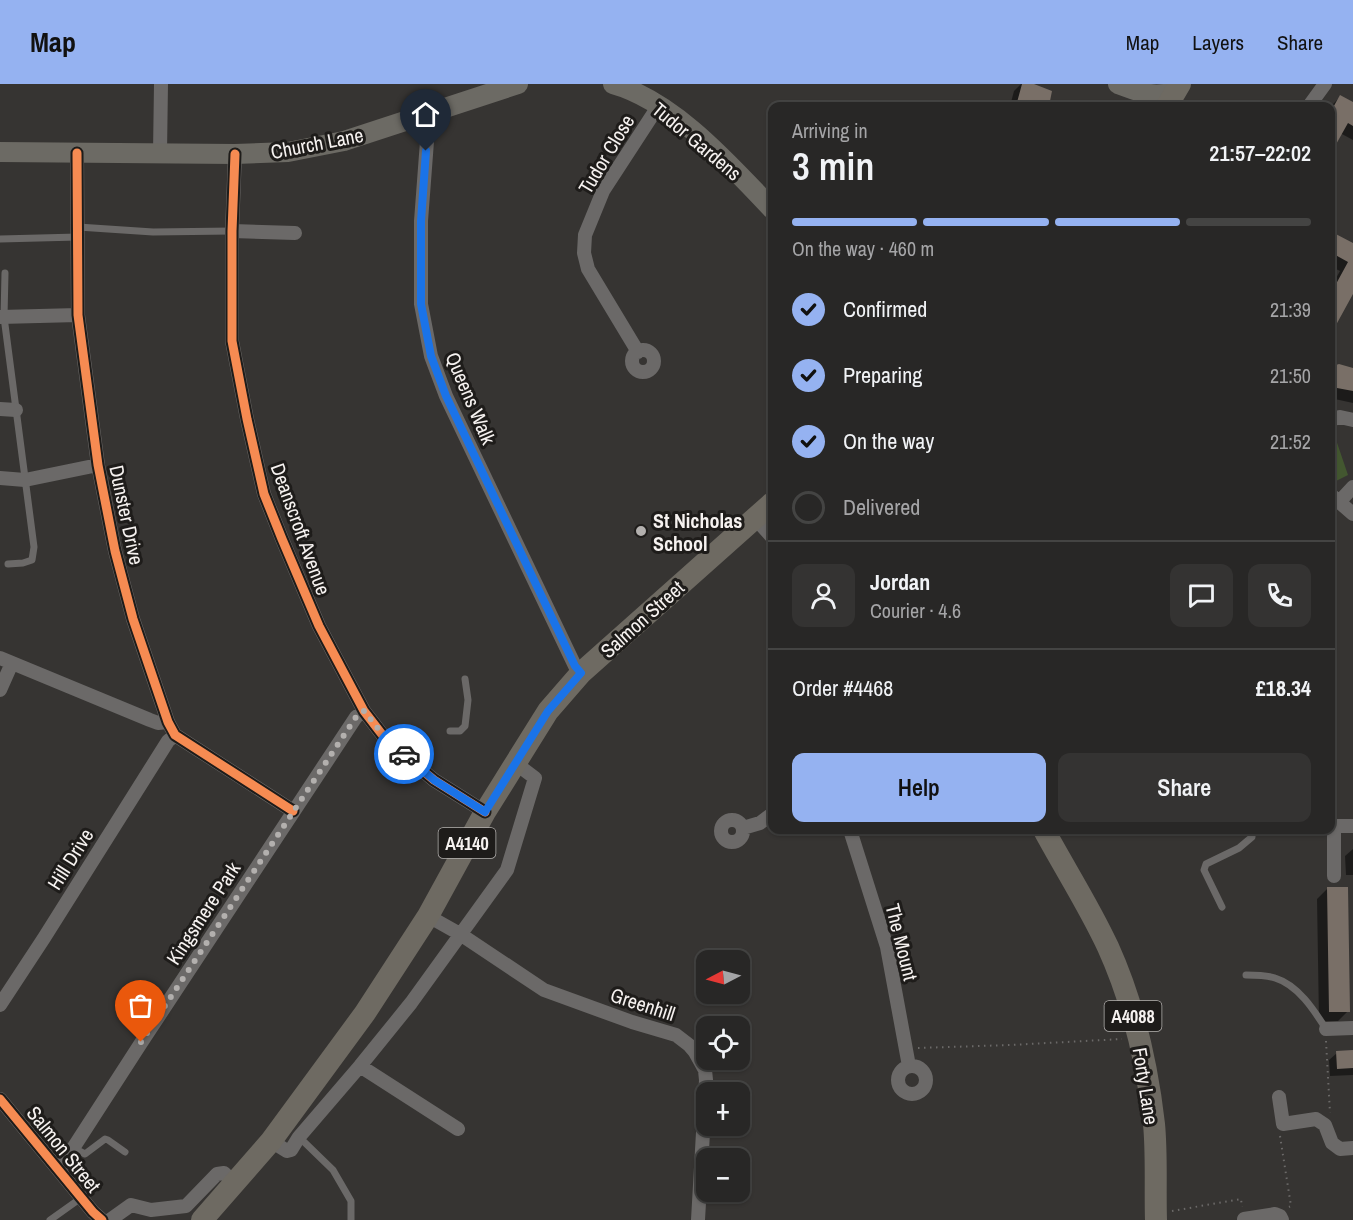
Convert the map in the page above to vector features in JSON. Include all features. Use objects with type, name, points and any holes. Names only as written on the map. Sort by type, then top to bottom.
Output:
[{"type":"main road","name":"Church Lane","points":[[0,152],[235,154],[288,152],[344,141],[518,84]]},
{"type":"main road","name":"Tudor Gardens","points":[[613,84],[659,105],[718,153],[768,205]]},
{"type":"main road","points":[[1118,84],[1153,95],[1175,94]]},
{"type":"main road","name":"Salmon Street","points":[[202,1220],[272,1141],[365,1013],[428,916],[485,812],[548,711],[581,673],[768,507]]},
{"type":"main road","name":"Forty Lane","points":[[1046,834],[1087,905],[1108,948],[1134,1018],[1144,1060],[1154,1126],[1156,1217]]},
{"type":"street","points":[[160,153],[161,84]]},
{"type":"street","points":[[1312,102],[1325,84]]},
{"type":"street","name":"Tudor Close","points":[[638,352],[588,269],[584,253],[585,235],[603,191],[659,105]]},
{"type":"street","name":"Queens Walk","points":[[425,115],[428,128],[421,221],[421,304],[431,356],[451,405],[575,666],[581,673]]},
{"type":"street","name":"Dunster Drive","points":[[77,153],[78,315],[98,465],[115,551],[133,619],[171,729]]},
{"type":"street","name":"Deanscroft Avenue","points":[[235,154],[232,341],[264,494],[319,626],[364,711],[384,736],[411,761],[434,780],[485,812]]},
{"type":"street","points":[[232,231],[295,233]]},
{"type":"street","points":[[2,317],[78,315]]},
{"type":"street","points":[[0,409],[16,410]]},
{"type":"street","points":[[1335,418],[1340,417],[1353,420]]},
{"type":"street","points":[[0,478],[25,480],[98,465]]},
{"type":"street","points":[[1353,487],[1335,497],[1353,514]]},
{"type":"street","points":[[755,518],[768,533]]},
{"type":"street","points":[[0,690],[6,661],[158,723],[171,729],[293,811]]},
{"type":"street","name":"Kingsmere Park","points":[[59,1170],[293,811],[356,717],[364,711]]},
{"type":"street","name":"Hill Drive","points":[[0,1005],[168,741],[171,729]]},
{"type":"street","points":[[272,1141],[289,1151],[298,1137],[411,1003],[507,870],[535,778],[515,763]]},
{"type":"street","points":[[743,828],[760,823],[768,817]]},
{"type":"street","points":[[1335,826],[1353,826]]},
{"type":"street","name":"The Mount","points":[[851,834],[887,947],[909,1066]]},
{"type":"street","points":[[1332,834],[1334,876]]},
{"type":"street","name":"Greenhill","points":[[428,916],[460,934],[544,990],[632,1022],[676,1035],[689,1045],[705,1070],[706,1080],[698,1220]]},
{"type":"street","points":[[1326,1029],[1353,1028]]},
{"type":"street","points":[[360,1066],[458,1129]]},
{"type":"street","points":[[1279,1097],[1283,1124],[1316,1119],[1325,1125],[1332,1143],[1340,1149],[1353,1148]]},
{"type":"street","name":"Salmon Street","points":[[0,1099],[81,1198],[102,1220]]},
{"type":"street","points":[[110,1220],[131,1205],[151,1210],[186,1206],[217,1174],[224,1173],[234,1183]]},
{"type":"street","points":[[1244,1218],[1275,1214],[1281,1218]]},
{"type":"lane","points":[[0,239],[78,232],[232,231]]},
{"type":"lane","points":[[5,273],[2,317],[34,547],[32,560],[8,564]]},
{"type":"lane","points":[[450,731],[460,731],[465,726],[468,700],[465,680]]},
{"type":"lane","points":[[411,761],[423,751]]},
{"type":"lane","points":[[1222,907],[1204,870],[1206,864],[1239,848],[1252,837],[1252,834]]},
{"type":"lane","points":[[1246,975],[1273,977],[1283,981],[1298,992],[1326,1029]]},
{"type":"lane","points":[[298,1137],[333,1170],[351,1201],[351,1220]]},
{"type":"lane","points":[[73,1148],[85,1154],[105,1139],[125,1152]]},
{"type":"lane","points":[[50,1220],[81,1198]]},
{"type":"path","points":[[1326,1029],[1332,1143]]},
{"type":"path","points":[[906,1048],[1123,1039]]},
{"type":"path","points":[[1281,1218],[1290,1206],[1280,1132],[1283,1124]]},
{"type":"path","points":[[1156,1217],[1241,1199],[1244,1218]]},
{"type":"green space","points":[[1335,437],[1348,475],[1335,482]]},
{"type":"building","points":[[1022,84],[1034,84],[1052,91],[1050,102],[1017,102]]},
{"type":"building","points":[[1340,95],[1353,102],[1353,126],[1348,123],[1335,146],[1335,104]]},
{"type":"building","points":[[1335,234],[1353,243],[1353,294],[1335,327],[1335,286],[1348,262],[1335,255]]},
{"type":"building","points":[[1339,364],[1353,368],[1353,391],[1335,389],[1335,365]]},
{"type":"building","points":[[1327,887],[1348,887],[1350,1012],[1329,1012]]},
{"type":"building","points":[[1353,1050],[1353,1068],[1337,1069],[1336,1051]]},
{"type":"cycle path","points":[[77,153],[78,315],[98,465],[115,551],[133,619],[168,722],[175,735],[293,811]]},
{"type":"cycle path","points":[[235,154],[232,341],[264,494],[319,626],[364,711],[384,737],[411,761],[434,780],[485,812]]},
{"type":"cycle path","points":[[0,1099],[102,1220]]},
{"type":"way so far","points":[[141,1042],[356,717],[364,711],[384,736],[404,754]]},
{"type":"place","name":"St Nicholas School","points":[[641,531]]},
{"type":"route","points":[[404,754],[434,780],[485,812],[548,711],[581,673],[575,666],[446,396],[431,356],[421,304],[421,221],[426,151]]}]
